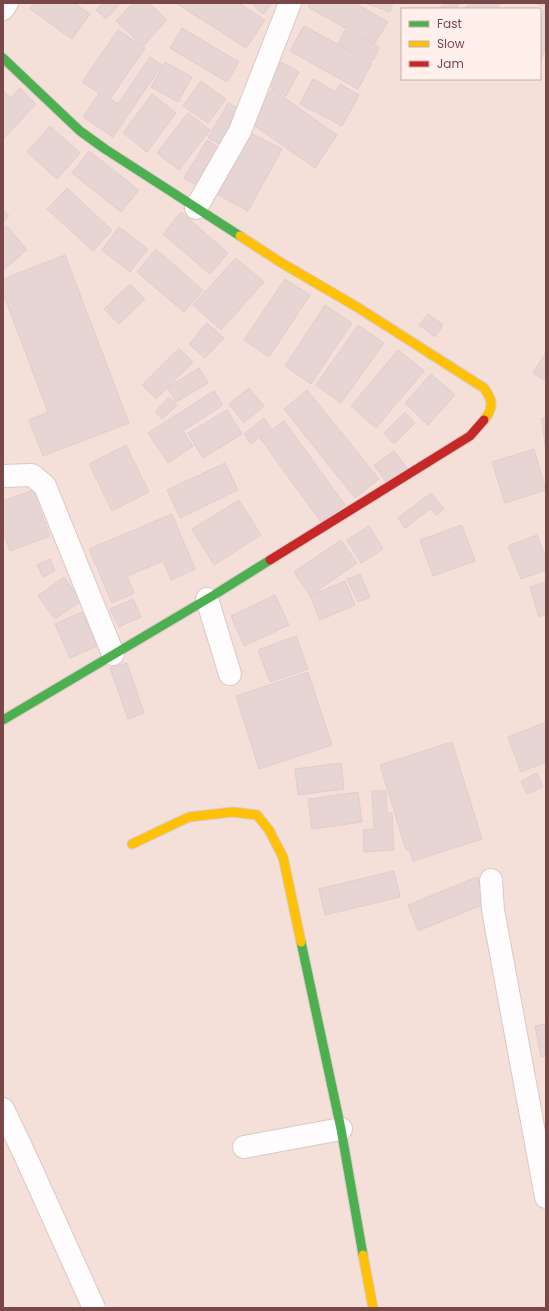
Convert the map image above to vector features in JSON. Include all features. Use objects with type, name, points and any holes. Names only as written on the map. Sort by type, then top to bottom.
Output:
[{"type":"street","points":[[3,9],[7,3]]},
{"type":"street","points":[[196,208],[240,131],[290,3]]},
{"type":"street","points":[[3,58],[80,131],[105,149],[280,262],[357,308],[484,388],[490,396],[492,403],[488,415],[470,436],[207,599],[3,720]]},
{"type":"street","points":[[3,476],[32,475],[44,486],[113,654]]},
{"type":"street","points":[[207,599],[230,674]]},
{"type":"street","points":[[132,844],[188,817],[232,812],[257,815],[269,830],[283,857],[341,1128],[373,1308]]},
{"type":"street","points":[[491,880],[493,910],[546,1198]]},
{"type":"street","points":[[3,1109],[94,1308]]},
{"type":"street","points":[[244,1147],[341,1128]]},
{"type":"shaded area","points":[[3,3],[546,3],[546,1308],[3,1308]]},
{"type":"building","points":[[35,3],[74,3],[90,14],[72,39],[30,9]]},
{"type":"building","points":[[103,3],[121,3],[106,19],[96,10]]},
{"type":"building","points":[[133,3],[149,3],[167,20],[143,46],[116,21]]},
{"type":"building","points":[[176,3],[239,3],[265,20],[246,48]]},
{"type":"building","points":[[251,3],[273,3],[263,14]]},
{"type":"building","points":[[310,3],[355,3],[388,22],[374,44],[308,7]]},
{"type":"building","points":[[365,3],[393,3],[390,12]]},
{"type":"building","points":[[444,3],[460,3],[457,8],[441,8]]},
{"type":"building","points":[[468,3],[500,3],[498,8],[466,8]]},
{"type":"building","points":[[535,3],[546,3],[546,48],[541,60],[541,17],[545,7]]},
{"type":"building","points":[[304,26],[372,63],[358,89],[290,51]]},
{"type":"building","points":[[182,28],[239,62],[227,82],[170,48]]},
{"type":"building","points":[[118,30],[145,48],[110,99],[118,104],[150,57],[162,65],[113,137],[83,117],[99,93],[82,82]]},
{"type":"building","points":[[345,30],[379,47],[373,61],[338,44]]},
{"type":"building","points":[[165,62],[192,77],[178,102],[151,87]]},
{"type":"building","points":[[281,62],[299,72],[286,96],[268,86]]},
{"type":"building","points":[[313,79],[336,92],[340,84],[359,95],[342,126],[300,104]]},
{"type":"building","points":[[201,81],[226,99],[208,123],[183,106]]},
{"type":"building","points":[[20,88],[36,104],[3,139],[3,93],[4,92],[11,98]]},
{"type":"building","points":[[272,89],[337,135],[315,168],[249,122]]},
{"type":"building","points":[[152,94],[176,113],[147,152],[123,133]]},
{"type":"building","points":[[228,103],[242,110],[222,145],[208,138]]},
{"type":"building","points":[[188,113],[210,130],[179,170],[157,153]]},
{"type":"building","points":[[50,126],[80,153],[57,179],[27,152]]},
{"type":"building","points":[[251,133],[282,149],[248,211],[218,195]]},
{"type":"building","points":[[207,140],[223,150],[201,188],[184,178]]},
{"type":"building","points":[[89,151],[139,190],[121,212],[72,173]]},
{"type":"building","points":[[67,188],[112,230],[93,251],[47,209]]},
{"type":"building","points":[[3,209],[9,216],[3,222]]},
{"type":"building","points":[[181,212],[228,253],[210,274],[163,234]]},
{"type":"building","points":[[7,226],[27,250],[3,270],[3,229]]},
{"type":"building","points":[[119,227],[148,249],[130,272],[102,250]]},
{"type":"building","points":[[156,249],[203,290],[184,312],[137,272]]},
{"type":"building","points":[[65,255],[129,423],[43,456],[29,420],[48,412],[3,293],[3,279]]},
{"type":"building","points":[[236,258],[264,282],[221,330],[193,305]]},
{"type":"building","points":[[285,279],[310,295],[269,357],[244,340]]},
{"type":"building","points":[[130,284],[145,299],[119,324],[104,309]]},
{"type":"building","points":[[325,305],[352,323],[311,384],[285,366]]},
{"type":"building","points":[[428,314],[443,325],[435,337],[419,325]]},
{"type":"building","points":[[207,323],[224,338],[205,358],[189,344]]},
{"type":"building","points":[[358,325],[384,343],[341,403],[316,385]]},
{"type":"building","points":[[179,348],[193,362],[156,399],[142,385]]},
{"type":"building","points":[[398,350],[424,371],[376,428],[351,406]]},
{"type":"building","points":[[546,352],[546,381],[533,373]]},
{"type":"building","points":[[199,368],[208,383],[176,402],[167,388]]},
{"type":"building","points":[[431,374],[455,395],[428,425],[405,403]]},
{"type":"building","points":[[249,388],[264,406],[244,423],[229,404]]},
{"type":"building","points":[[307,390],[379,479],[355,498],[284,409]]},
{"type":"building","points":[[214,391],[223,405],[183,431],[193,446],[168,463],[148,433]]},
{"type":"building","points":[[169,397],[177,405],[162,419],[155,412]]},
{"type":"building","points":[[227,410],[242,434],[203,458],[188,433]]},
{"type":"building","points":[[405,412],[415,423],[394,444],[384,433]]},
{"type":"building","points":[[264,418],[271,428],[251,444],[244,434]]},
{"type":"building","points":[[542,418],[546,418],[546,454]]},
{"type":"building","points":[[284,421],[345,505],[321,522],[260,438]]},
{"type":"building","points":[[126,445],[149,492],[112,511],[89,464]]},
{"type":"building","points":[[534,449],[546,490],[505,503],[492,462]]},
{"type":"building","points":[[394,451],[409,471],[389,486],[374,465]]},
{"type":"building","points":[[225,463],[238,490],[180,518],[167,490]]},
{"type":"building","points":[[33,490],[50,536],[10,551],[3,532],[3,501]]},
{"type":"building","points":[[431,493],[444,509],[436,515],[430,509],[405,528],[398,518]]},
{"type":"building","points":[[239,500],[261,535],[214,565],[192,529]]},
{"type":"building","points":[[172,514],[195,569],[171,580],[163,561],[127,576],[134,593],[112,603],[89,549]]},
{"type":"building","points":[[462,525],[475,561],[433,576],[420,540]]},
{"type":"building","points":[[369,526],[383,549],[361,563],[347,540]]},
{"type":"building","points":[[537,535],[546,558],[546,570],[521,579],[508,546]]},
{"type":"building","points":[[341,540],[357,563],[310,596],[294,572]]},
{"type":"building","points":[[50,559],[55,571],[43,577],[37,565]]},
{"type":"building","points":[[360,574],[370,597],[358,602],[347,579]]},
{"type":"building","points":[[64,577],[81,601],[55,619],[38,596]]},
{"type":"building","points":[[345,581],[355,605],[320,620],[310,596]]},
{"type":"building","points":[[546,582],[546,614],[539,617],[530,587]]},
{"type":"building","points":[[275,595],[289,625],[244,646],[231,616]]},
{"type":"building","points":[[133,599],[141,617],[119,627],[110,609]]},
{"type":"building","points":[[82,612],[97,646],[70,658],[55,624]]},
{"type":"building","points":[[296,636],[308,669],[270,682],[258,650]]},
{"type":"building","points":[[127,663],[144,713],[128,719],[110,668]]},
{"type":"building","points":[[308,672],[332,745],[259,769],[236,696]]},
{"type":"building","points":[[546,722],[546,762],[521,772],[508,737]]},
{"type":"building","points":[[452,742],[482,839],[413,861],[409,849],[406,850],[380,765]]},
{"type":"building","points":[[341,763],[344,789],[298,795],[295,769]]},
{"type":"building","points":[[537,773],[543,787],[527,794],[521,781]]},
{"type":"building","points":[[372,791],[386,791],[387,813],[392,813],[394,850],[364,852],[363,830],[374,829]]},
{"type":"building","points":[[358,792],[362,822],[312,829],[308,799]]},
{"type":"building","points":[[394,871],[400,897],[325,915],[319,889]]},
{"type":"building","points":[[477,877],[487,903],[418,931],[408,905]]},
{"type":"building","points":[[546,1024],[546,1056],[541,1057],[535,1026]]},
{"type":"traffic: fast","points":[[3,58],[80,131],[105,149],[240,236]]},
{"type":"traffic: fast","points":[[3,720],[214,595],[270,560]]},
{"type":"traffic: fast","points":[[301,942],[341,1129],[363,1255]]},
{"type":"traffic: slow","points":[[240,236],[280,262],[357,307],[484,388],[491,400],[491,408],[484,420]]},
{"type":"traffic: slow","points":[[132,844],[189,817],[233,812],[257,815],[269,830],[283,857],[301,942]]},
{"type":"traffic: slow","points":[[363,1255],[373,1308]]},
{"type":"traffic: jam","points":[[270,560],[470,436],[484,420]]}]
